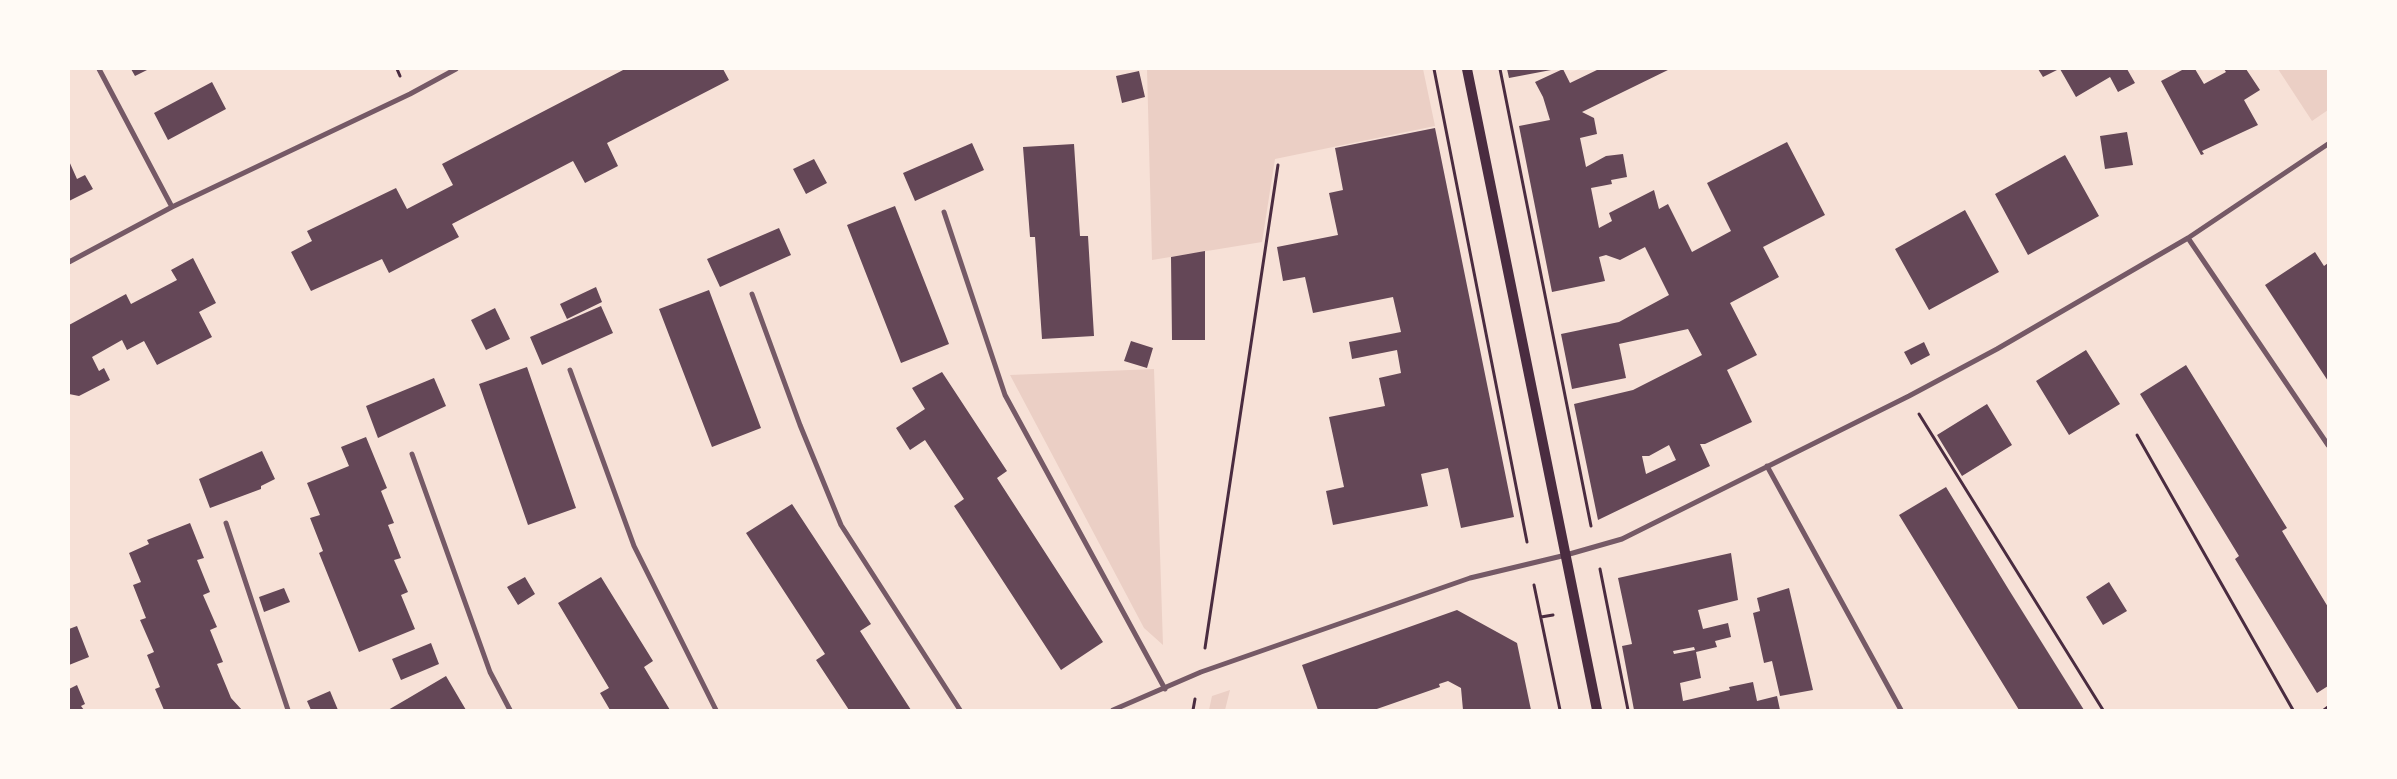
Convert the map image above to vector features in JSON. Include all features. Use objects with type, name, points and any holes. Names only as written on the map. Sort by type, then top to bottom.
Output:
[{"type":"main road","points":[[1466,69],[1597,710]]},
{"type":"street","points":[[99,69],[172,207]]},
{"type":"street","points":[[69,262],[172,207],[410,94],[456,69]]},
{"type":"street","points":[[1113,710],[1201,672],[1470,578],[1566,555],[1622,539],[1909,396],[1997,349],[2188,238],[2328,144]]},
{"type":"street","points":[[944,212],[1006,395],[1165,689]]},
{"type":"street","points":[[2188,238],[2328,445]]},
{"type":"street","points":[[752,294],[800,425],[840,525],[960,710]]},
{"type":"street","points":[[570,370],[634,546],[716,710]]},
{"type":"street","points":[[412,454],[490,672],[510,710]]},
{"type":"street","points":[[1767,466],[1901,710]]},
{"type":"street","points":[[226,523],[288,710]]},
{"type":"path","points":[[1434,69],[1560,710]]},
{"type":"path","points":[[1500,69],[1628,710]]},
{"type":"path","points":[[1201,672],[1278,165]]},
{"type":"path","points":[[1909,396],[1967,494],[2102,710]]},
{"type":"path","points":[[2137,435],[2293,710]]},
{"type":"path","points":[[2324,710],[2328,708]]},
{"type":"shaded area","points":[[1147,69],[1423,69],[1435,126],[1275,159],[1262,242],[1152,260]]},
{"type":"shaded area","points":[[2278,69],[2328,69],[2328,110],[2312,121]]},
{"type":"shaded area","points":[[1154,369],[1163,645],[1144,628],[1010,375]]},
{"type":"shaded area","points":[[1230,690],[1225,710],[1209,710],[1212,696]]},
{"type":"building","points":[[131,69],[149,69],[135,76]]},
{"type":"building","points":[[625,69],[723,69],[729,80],[607,143],[618,166],[585,183],[573,161],[452,224],[459,237],[389,273],[382,259],[311,291],[291,252],[312,241],[307,231],[396,188],[407,209],[453,185],[442,164]]},
{"type":"building","points":[[1507,69],[1551,69],[1551,70],[1509,78]]},
{"type":"building","points":[[1563,69],[1570,83],[1599,69],[1670,69],[1582,112],[1594,118],[1597,134],[1580,138],[1586,167],[1606,156],[1623,154],[1627,177],[1611,180],[1612,184],[1591,188],[1599,228],[1612,221],[1609,213],[1654,190],[1659,209],[1668,204],[1692,252],[1731,231],[1707,183],[1787,142],[1825,215],[1763,247],[1779,277],[1730,303],[1757,355],[1727,370],[1752,422],[1705,444],[1700,444],[1710,466],[1598,520],[1574,404],[1633,390],[1702,355],[1688,329],[1619,344],[1626,378],[1572,389],[1561,334],[1619,322],[1669,295],[1645,247],[1620,260],[1606,255],[1599,257],[1605,281],[1552,292],[1519,126],[1550,120],[1543,97],[1535,82]],"holes":[[[1669,445],[1676,460],[1646,474],[1642,456],[1649,456]]]},
{"type":"building","points":[[2038,69],[2059,69],[2043,77]]},
{"type":"building","points":[[2060,69],[2127,69],[2135,83],[2118,92],[2110,77],[2076,97]]},
{"type":"building","points":[[2184,69],[2195,69],[2204,84],[2226,72],[2224,69],[2246,69],[2260,90],[2244,100],[2258,125],[2202,151],[2204,154],[2201,155],[2161,81]]},
{"type":"building","points":[[1139,71],[1145,97],[1122,103],[1116,76]]},
{"type":"building","points":[[212,82],[226,109],[168,140],[154,113]]},
{"type":"building","points":[[1435,128],[1514,517],[1461,528],[1448,468],[1421,474],[1428,506],[1333,525],[1326,491],[1344,487],[1329,417],[1385,406],[1379,378],[1401,373],[1397,350],[1352,359],[1349,342],[1401,332],[1393,297],[1313,313],[1305,277],[1283,281],[1277,247],[1338,235],[1329,193],[1343,190],[1335,148]]},
{"type":"building","points":[[2127,132],[2133,165],[2105,169],[2100,136]]},
{"type":"building","points":[[972,143],[984,170],[915,201],[903,173]]},
{"type":"building","points":[[1074,144],[1080,236],[1088,236],[1094,336],[1042,339],[1035,237],[1030,237],[1023,147]]},
{"type":"building","points":[[2065,155],[2099,216],[2028,255],[1995,194]]},
{"type":"building","points":[[814,159],[827,183],[806,194],[793,169]]},
{"type":"building","points":[[69,161],[77,179],[85,175],[93,189],[69,201]]},
{"type":"building","points":[[895,206],[949,344],[901,363],[847,225]]},
{"type":"building","points":[[1965,210],[1999,272],[1929,310],[1895,249]]},
{"type":"building","points":[[779,228],[791,255],[720,287],[707,259]]},
{"type":"building","points":[[1205,251],[1205,340],[1172,340],[1171,257]]},
{"type":"building","points":[[2315,252],[2324,266],[2328,263],[2328,381],[2265,285]]},
{"type":"building","points":[[193,258],[216,303],[199,312],[212,337],[157,365],[144,341],[127,350],[122,340],[92,357],[99,371],[104,368],[110,380],[79,396],[69,394],[69,325],[126,294],[131,304],[177,280],[171,270]]},
{"type":"building","points":[[596,287],[602,302],[567,319],[560,304]]},
{"type":"building","points":[[709,290],[761,428],[712,447],[659,309]]},
{"type":"building","points":[[601,306],[613,333],[542,365],[530,337]]},
{"type":"building","points":[[495,308],[510,339],[486,350],[471,320]]},
{"type":"building","points":[[1131,341],[1153,348],[1147,368],[1124,361]]},
{"type":"building","points":[[1924,342],[1930,355],[1911,365],[1904,352]]},
{"type":"building","points":[[2086,350],[2120,404],[2069,435],[2036,381]]},
{"type":"building","points":[[2186,365],[2287,528],[2282,531],[2328,607],[2328,686],[2317,693],[2235,559],[2239,556],[2140,394]]},
{"type":"building","points":[[527,367],[576,508],[528,525],[479,384]]},
{"type":"building","points":[[942,372],[1007,471],[997,478],[1103,642],[1061,670],[954,506],[964,499],[925,440],[910,450],[896,428],[925,409],[912,388]]},
{"type":"building","points":[[434,378],[446,406],[378,438],[366,406]]},
{"type":"building","points":[[1987,404],[2012,445],[1962,476],[1937,435]]},
{"type":"building","points":[[366,437],[387,488],[381,491],[394,523],[388,525],[401,558],[394,560],[408,592],[401,595],[415,629],[359,652],[319,553],[323,551],[310,518],[320,515],[307,483],[349,466],[341,447]]},
{"type":"building","points":[[262,451],[275,479],[261,486],[261,489],[210,508],[199,479]]},
{"type":"building","points":[[1946,487],[2084,710],[2019,710],[1899,515]]},
{"type":"building","points":[[792,504],[871,624],[860,631],[911,710],[849,710],[816,660],[825,654],[746,533]]},
{"type":"building","points":[[190,523],[204,558],[197,560],[210,592],[203,595],[217,627],[210,630],[223,662],[217,664],[231,698],[242,710],[164,710],[155,689],[160,687],[147,655],[154,652],[140,620],[146,618],[133,585],[141,582],[129,553],[149,544],[147,540]]},
{"type":"building","points":[[1731,553],[1738,600],[1698,610],[1703,629],[1728,623],[1731,637],[1715,641],[1717,647],[1696,652],[1701,678],[1680,683],[1683,701],[1730,690],[1729,687],[1753,682],[1757,701],[1777,696],[1780,710],[1634,710],[1622,646],[1632,644],[1618,578]],"holes":[[[1694,647],[1695,650],[1674,654],[1673,651]]]},
{"type":"building","points":[[525,577],[535,594],[518,605],[507,587]]},
{"type":"building","points":[[601,577],[653,661],[644,667],[670,710],[610,710],[600,693],[609,688],[558,603]]},
{"type":"building","points":[[2109,582],[2127,611],[2103,625],[2086,597]]},
{"type":"building","points":[[284,588],[290,602],[264,612],[259,597]]},
{"type":"building","points":[[1789,588],[1813,690],[1780,696],[1772,661],[1764,663],[1753,613],[1760,611],[1757,598]]},
{"type":"building","points":[[1457,610],[1517,643],[1531,710],[1463,710],[1461,688],[1448,681],[1439,684],[1440,687],[1374,710],[1318,710],[1302,665]]},
{"type":"building","points":[[77,626],[89,657],[69,665],[69,629]]},
{"type":"building","points":[[431,643],[439,664],[401,680],[392,659]]},
{"type":"building","points":[[446,676],[466,710],[388,710],[407,699]]},
{"type":"building","points":[[77,685],[85,704],[81,706],[84,710],[69,710],[69,689]]},
{"type":"building","points":[[330,691],[338,710],[311,710],[307,701]]}]
